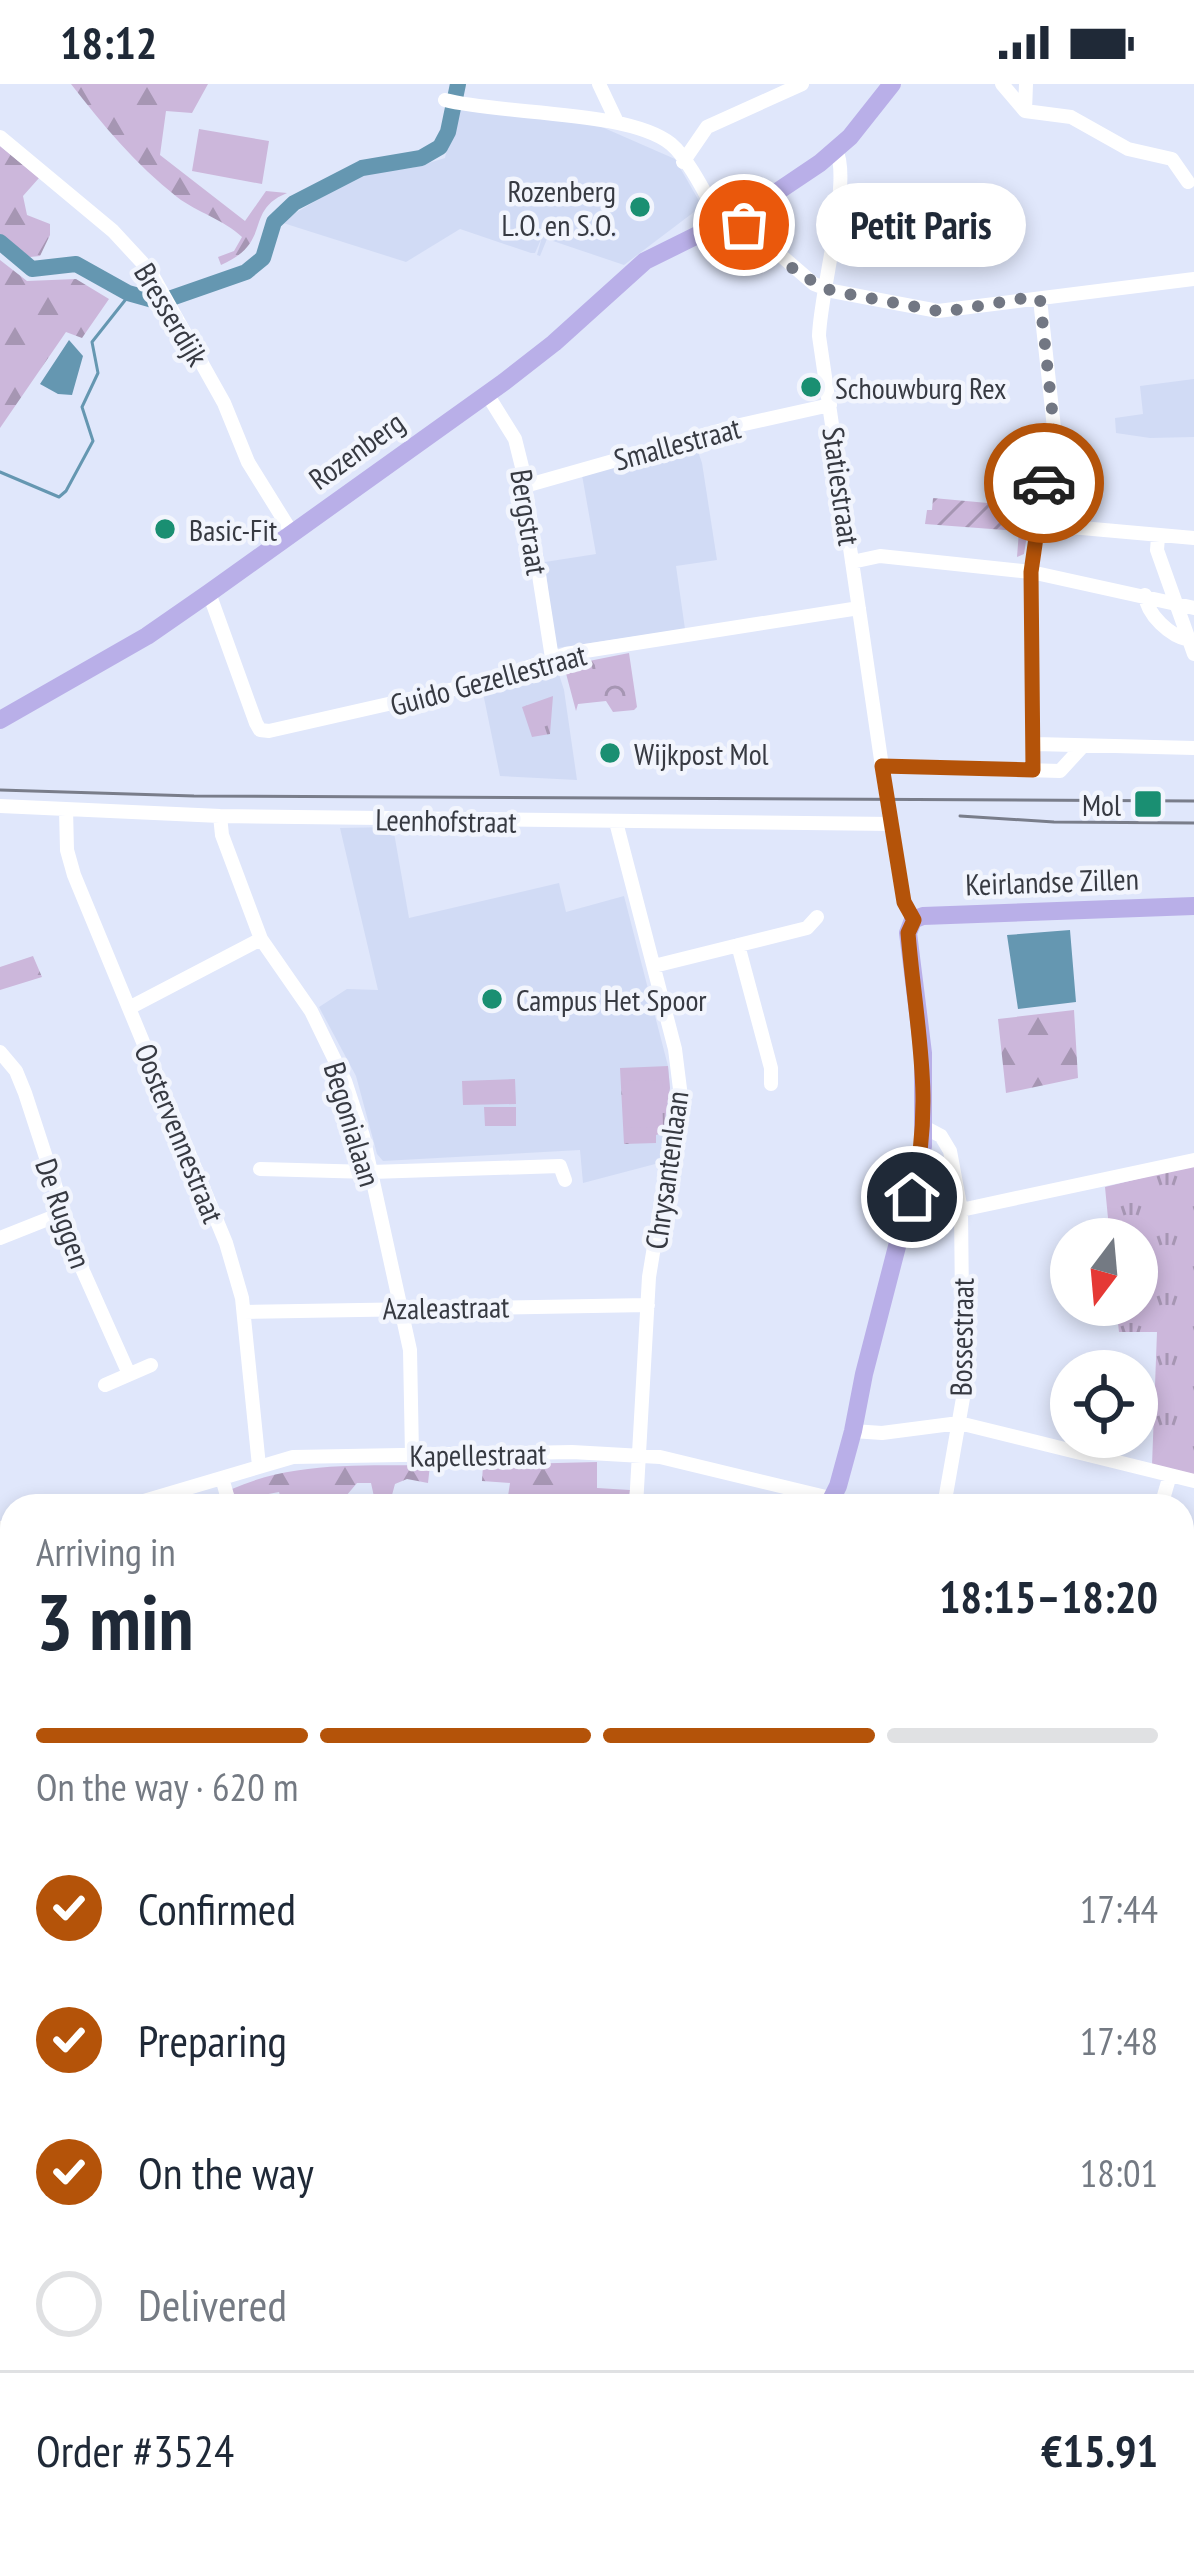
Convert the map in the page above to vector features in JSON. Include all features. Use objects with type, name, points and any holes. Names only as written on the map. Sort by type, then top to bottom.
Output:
[{"type":"main road","name":"Rozenberg","points":[[0,720],[147,636],[209,593],[487,394],[554,343],[646,261],[728,219],[836,150],[892,84]]},
{"type":"main road","name":"Keirlandse Zillen","points":[[914,920],[1089,908],[1194,907]]},
{"type":"main road","points":[[834,1494],[924,1137],[923,1054],[908,933],[914,920]]},
{"type":"main road","points":[[828,1494],[831,1468],[864,1374]]},
{"type":"street","points":[[598,84],[617,122]]},
{"type":"street","points":[[683,162],[707,127],[802,84]]},
{"type":"street","points":[[1002,84],[1024,111],[1071,117],[1128,149],[1172,159],[1188,182]]},
{"type":"street","points":[[1024,111],[1026,84]]},
{"type":"street","points":[[450,102],[617,122],[668,142],[728,219],[822,287],[944,312],[1194,279]]},
{"type":"street","name":"Bresserdijk","points":[[0,137],[134,250],[167,299],[224,403],[248,462],[292,533]]},
{"type":"street","name":"Statiestraat","points":[[836,150],[843,169],[822,287],[819,336],[904,902],[914,920]]},
{"type":"street","points":[[1033,770],[1031,572],[1054,428],[1040,299]]},
{"type":"street","name":"Bergstraat","points":[[487,394],[515,439],[552,658]]},
{"type":"street","name":"Smallestraat","points":[[525,486],[830,405]]},
{"type":"street","points":[[1037,524],[1194,538]]},
{"type":"street","points":[[1157,537],[1157,550],[1192,647]]},
{"type":"street","points":[[853,562],[880,556],[1031,572],[1194,608]]},
{"type":"street","name":"Guido Gezellestraat","points":[[209,593],[260,730],[404,703],[513,674],[552,658],[859,608]]},
{"type":"street","points":[[1145,595],[1148,610],[1192,647]]},
{"type":"street","points":[[1035,744],[1194,748]]},
{"type":"street","points":[[882,766],[1060,771],[1082,747]]},
{"type":"street","name":"Leenhofstraat","points":[[0,806],[220,816],[892,824]]},
{"type":"street","name":"Oostervennestraat","points":[[66,809],[69,861],[226,1243],[244,1312],[259,1466]]},
{"type":"street","name":"Begonialaan","points":[[220,816],[222,835],[261,939],[311,1011],[352,1100],[412,1370],[412,1455]]},
{"type":"street","name":"Chrysantenlaan","points":[[616,822],[676,1049],[680,1090],[648,1305],[636,1494]]},
{"type":"street","points":[[654,967],[807,928],[817,917]]},
{"type":"street","points":[[128,1008],[261,939]]},
{"type":"street","points":[[738,945],[771,1067],[771,1084]]},
{"type":"street","name":"De Ruggen","points":[[0,1052],[16,1071],[25,1093],[83,1271],[130,1374]]},
{"type":"street","name":"Bossestraat","points":[[924,1137],[952,1168],[962,1210],[963,1398],[946,1494]]},
{"type":"street","points":[[962,1210],[1194,1160]]},
{"type":"street","points":[[260,1169],[371,1172],[560,1166],[565,1180]]},
{"type":"street","points":[[0,1238],[63,1213]]},
{"type":"street","name":"Azaleastraat","points":[[244,1312],[648,1305]]},
{"type":"street","points":[[105,1385],[151,1365]]},
{"type":"street","points":[[853,1431],[882,1433],[959,1423],[1194,1481]]},
{"type":"street","name":"Kapellestraat","points":[[168,1494],[293,1457],[640,1454],[798,1494]]},
{"type":"street","points":[[1164,1494],[1170,1475]]},
{"type":"street","points":[[222,1478],[227,1494]]},
{"type":"shaded area","points":[[455,107],[595,124],[675,159],[702,206],[624,265],[547,239],[537,255],[542,237],[531,253],[460,229],[406,262],[280,222],[363,173],[412,168],[445,158]]},
{"type":"shaded area","points":[[69,340],[83,356],[72,395],[58,394],[40,384]]},
{"type":"shaded area","points":[[1194,379],[1194,437],[1116,433],[1115,418],[1143,414],[1140,386]]},
{"type":"shaded area","points":[[695,443],[717,560],[676,566],[685,629],[557,648],[545,562],[596,554],[582,475]]},
{"type":"shaded area","points":[[557,668],[577,780],[500,776],[483,693]]},
{"type":"shaded area","name":"Campus Het Spoor","points":[[393,827],[409,918],[559,883],[566,912],[624,896],[668,1066],[670,1088],[659,1163],[583,1183],[580,1150],[383,1161],[377,1154],[356,1076],[319,1007],[347,989],[378,990],[340,828]]},
{"type":"shaded area","points":[[1070,930],[1076,1002],[1018,1009],[1007,935]]},
{"type":"green space","points":[[71,84],[208,84],[192,113],[166,111],[160,155],[245,221],[266,191],[287,193],[266,209],[247,247],[221,265],[218,257],[234,251],[242,237],[162,185],[120,144]]},
{"type":"green space","points":[[199,129],[269,141],[262,184],[192,171]]},
{"type":"green space","points":[[0,146],[39,178],[23,196],[27,215],[50,224],[40,256],[30,257],[0,234]]},
{"type":"green space","points":[[0,260],[27,281],[76,279],[109,299],[82,338],[66,332],[0,428]]},
{"type":"green space","points":[[933,498],[1032,507],[1026,513],[1024,554],[1017,557],[1019,531],[925,524]]},
{"type":"green space","points":[[629,653],[637,707],[613,712],[606,701],[578,704],[576,711],[564,666]]},
{"type":"green space","points":[[553,696],[550,734],[532,737],[522,707]]},
{"type":"green space","points":[[33,956],[42,977],[0,990],[0,967]]},
{"type":"green space","points":[[1074,1010],[1078,1078],[1006,1093],[998,1019]]},
{"type":"green space","points":[[668,1066],[670,1088],[663,1133],[656,1135],[656,1143],[624,1144],[620,1068]]},
{"type":"green space","points":[[515,1079],[516,1104],[463,1105],[462,1081]]},
{"type":"green space","points":[[662,1080],[663,1127],[624,1128],[623,1081]]},
{"type":"green space","points":[[484,1107],[516,1107],[516,1126],[485,1126]]},
{"type":"green space","points":[[1194,1165],[1194,1475],[1152,1465],[1152,1458],[1158,1458],[1157,1332],[1119,1332],[1118,1326],[1158,1326],[1158,1218],[1108,1218],[1105,1187]]},
{"type":"green space","points":[[597,1462],[597,1488],[630,1490],[630,1494],[508,1494],[510,1483],[482,1481],[483,1465]]},
{"type":"green space","points":[[430,1465],[428,1483],[407,1479],[395,1484],[392,1494],[373,1494],[371,1483],[357,1483],[348,1494],[234,1494],[232,1489],[305,1469]]},
{"type":"waterway","points":[[0,242],[32,269],[76,264],[128,293],[160,302],[246,272],[263,258],[274,222],[294,203],[362,168],[421,158],[440,147],[458,84]]},
{"type":"waterway","points":[[0,472],[59,497],[66,491],[93,441],[82,407],[98,373],[92,342],[130,294]]},
{"type":"railway","points":[[0,790],[194,796],[1194,801]]},
{"type":"railway","points":[[960,816],[1194,823]]},
{"type":"way so far","points":[[744,225],[799,274],[832,291],[944,312],[1040,299],[1054,428],[1044,483]]},
{"type":"place","name":"Rozenberg L.O. en S.O.","points":[[640,207]]},
{"type":"place","name":"Petit Paris","points":[[744,225]]},
{"type":"place","name":"Schouwburg Rex","points":[[811,387]]},
{"type":"place","name":"Basic-Fit","points":[[165,529]]},
{"type":"place","name":"Wijkpost Mol","points":[[610,753]]},
{"type":"place","name":"Mol","points":[[1148,804]]},
{"type":"place","name":"Campus Het Spoor","points":[[492,999]]},
{"type":"route","points":[[912,1197],[923,1146],[926,1100],[908,933],[914,920],[904,902],[882,766],[1033,770],[1031,572],[1044,483]]}]
